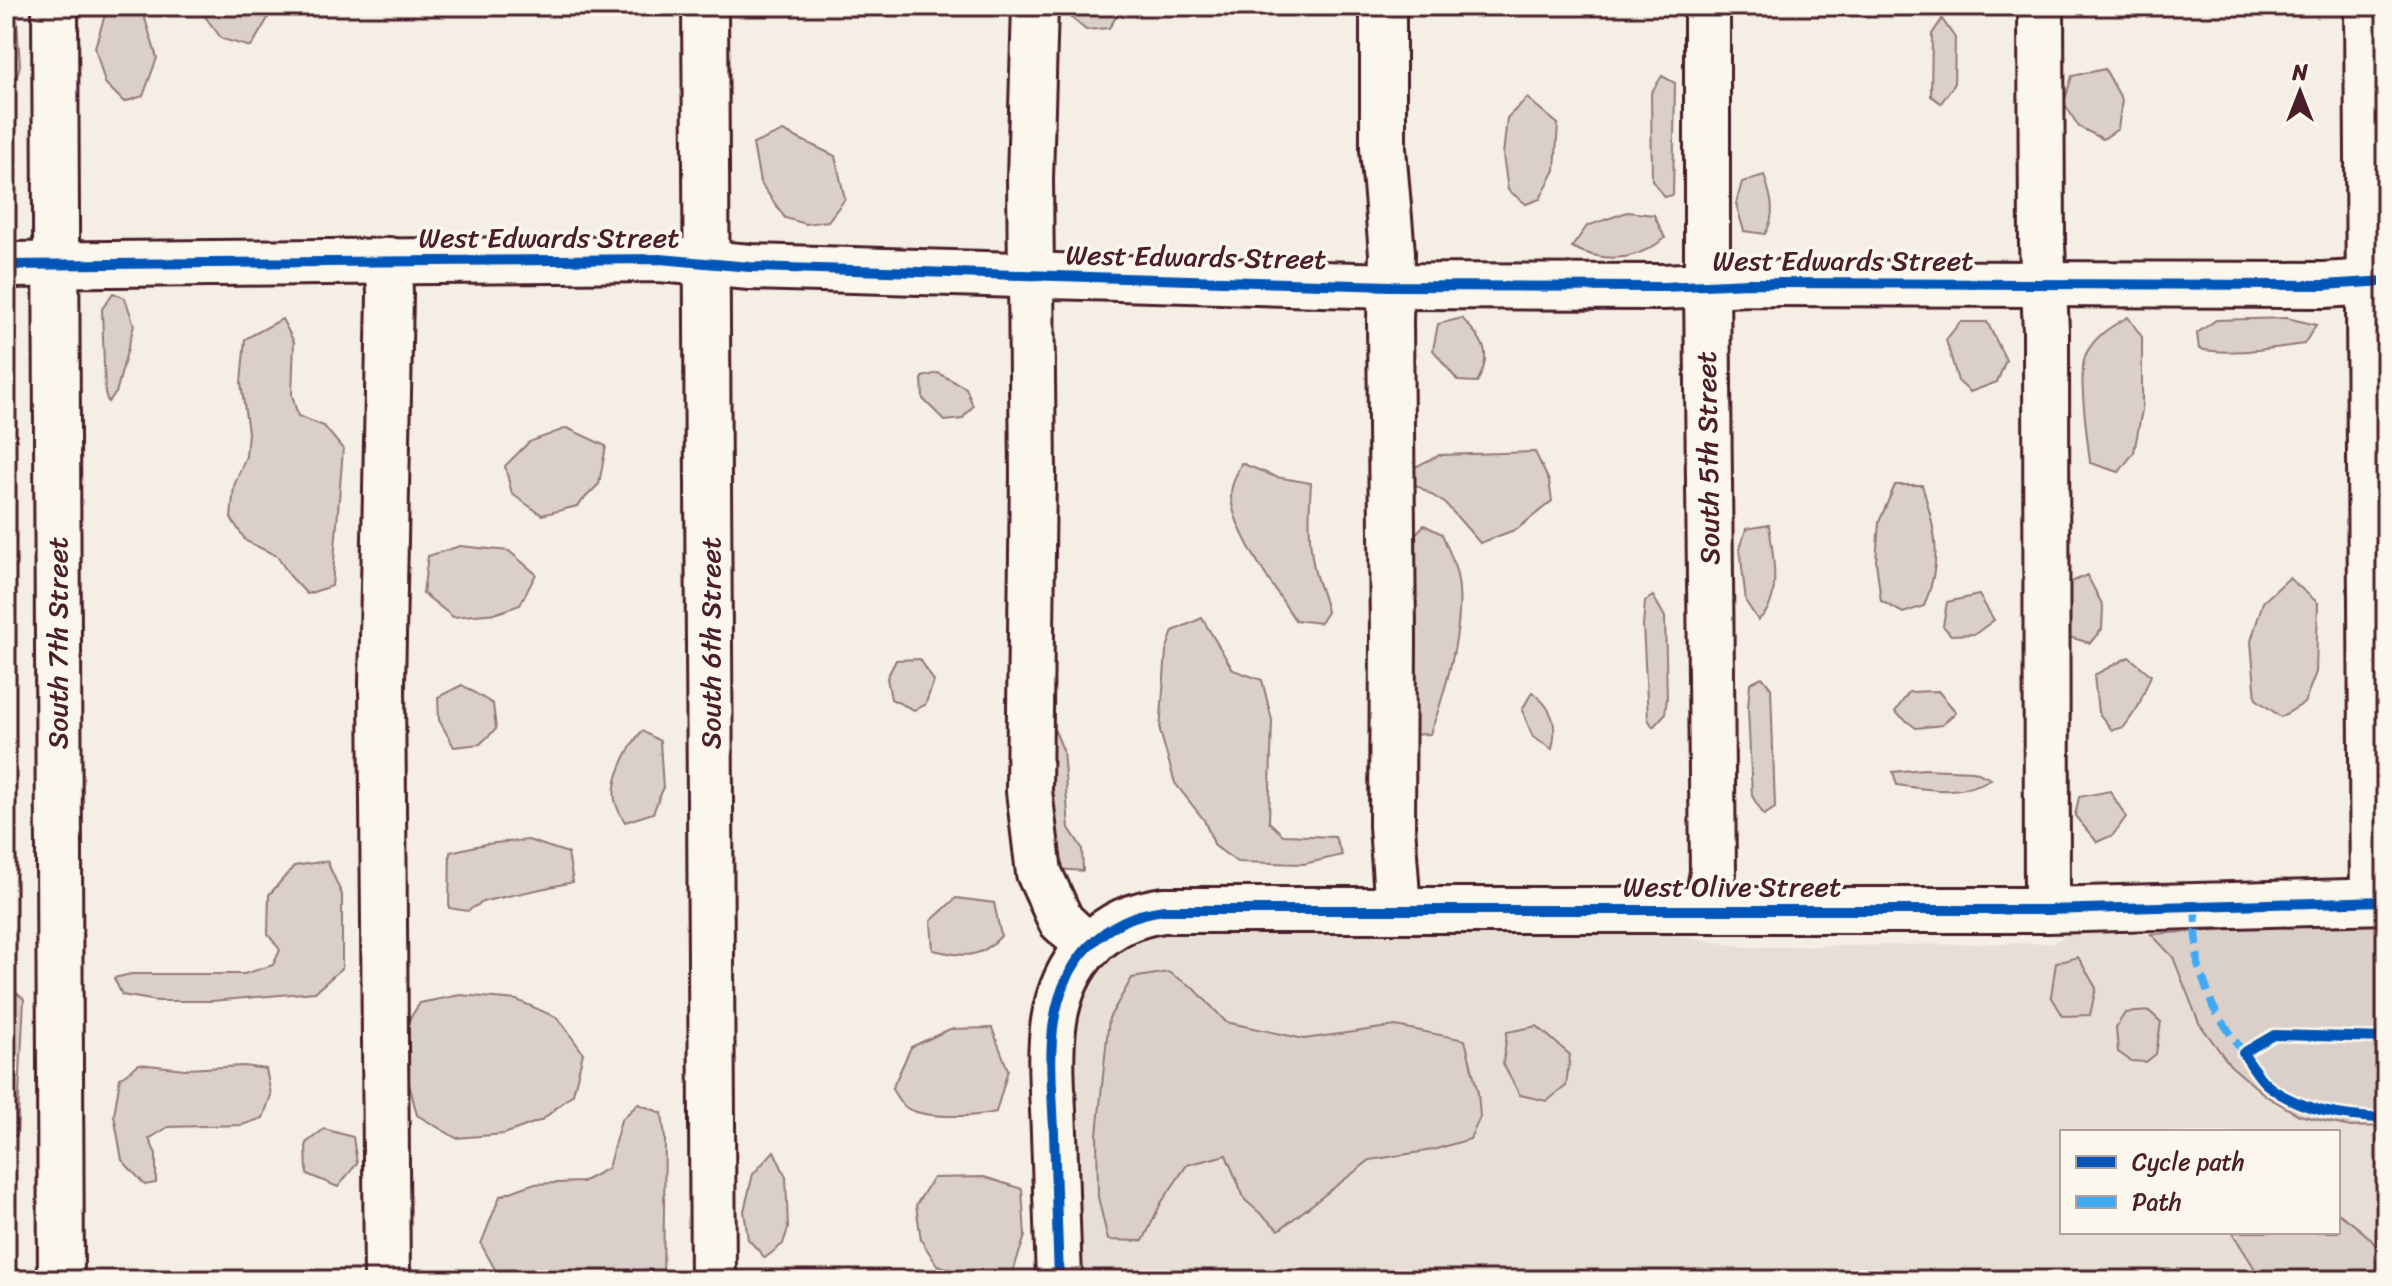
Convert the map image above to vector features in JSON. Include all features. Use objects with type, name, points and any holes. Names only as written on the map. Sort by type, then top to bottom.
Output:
[{"type":"street","name":"South 7th Street","points":[[55,6],[61,1280]]},
{"type":"street","name":"South 6th Street","points":[[705,6],[713,1280]]},
{"type":"street","points":[[1035,6],[1030,178],[1033,277],[1029,791],[1039,873],[1061,921],[1089,947]]},
{"type":"street","points":[[1383,6],[1383,149],[1392,253],[1392,826],[1398,910]]},
{"type":"street","name":"South 5th Street","points":[[1706,910],[1713,873],[1707,6]]},
{"type":"street","points":[[2041,6],[2047,910]]},
{"type":"street","points":[[2367,6],[2378,282],[2380,901]]},
{"type":"street","name":"West Edwards Street","points":[[6,265],[660,259],[750,267],[1391,286],[2324,285],[2378,282]]},
{"type":"street","points":[[387,1280],[382,685],[389,260]]},
{"type":"street","name":"West Olive Street","points":[[1059,1280],[1051,1042],[1062,983],[1075,962],[1106,930],[1136,914],[1164,910],[2047,910],[2380,901]]},
{"type":"shaded area","points":[[202,6],[263,6],[268,18],[251,47],[222,39],[200,10]]},
{"type":"shaded area","points":[[1061,6],[1123,6],[1109,28],[1086,30]]},
{"type":"shaded area","points":[[142,9],[157,58],[143,96],[124,102],[105,83],[95,47],[105,15]]},
{"type":"shaded area","points":[[6,16],[17,21],[20,65],[6,119]]},
{"type":"shaded area","points":[[1942,19],[1955,38],[1954,85],[1941,103],[1931,96],[1932,34]]},
{"type":"shaded area","points":[[2105,69],[2122,100],[2118,129],[2103,139],[2079,127],[2064,103],[2072,76]]},
{"type":"shaded area","points":[[1662,76],[1675,83],[1673,195],[1664,197],[1652,180],[1651,93]]},
{"type":"shaded area","points":[[1527,98],[1558,124],[1555,170],[1540,199],[1526,204],[1508,190],[1503,155],[1507,118]]},
{"type":"shaded area","points":[[783,131],[835,156],[845,199],[828,221],[806,224],[785,218],[760,182],[753,144]]},
{"type":"shaded area","points":[[1764,175],[1772,205],[1769,227],[1765,234],[1744,231],[1736,204],[1742,182]]},
{"type":"shaded area","points":[[1627,212],[1654,215],[1665,238],[1643,252],[1620,258],[1596,256],[1572,247],[1587,226]]},
{"type":"shaded area","points":[[113,293],[125,298],[134,325],[116,393],[108,402],[105,393],[102,309]]},
{"type":"shaded area","points":[[6,309],[11,319],[9,541],[6,554]]},
{"type":"shaded area","points":[[2128,317],[2142,337],[2142,410],[2134,452],[2119,472],[2090,463],[2083,375],[2086,354],[2094,342]]},
{"type":"shaded area","points":[[1462,318],[1484,348],[1485,363],[1477,382],[1458,381],[1433,350],[1438,324]]},
{"type":"shaded area","points":[[2287,318],[2316,325],[2304,344],[2238,352],[2199,349],[2197,333],[2216,320]]},
{"type":"shaded area","points":[[282,319],[294,342],[292,395],[298,416],[324,426],[343,449],[332,586],[307,594],[277,556],[246,541],[231,518],[234,486],[246,456],[248,432],[241,383],[245,339]]},
{"type":"shaded area","points":[[1960,322],[1987,322],[2006,360],[1997,382],[1970,392],[1958,381],[1946,340]]},
{"type":"shaded area","points":[[938,373],[966,388],[973,406],[962,419],[945,421],[923,399],[922,377]]},
{"type":"shaded area","points":[[567,428],[606,446],[599,484],[577,506],[542,515],[512,494],[505,466],[529,442]]},
{"type":"shaded area","points":[[1535,452],[1549,481],[1552,501],[1517,529],[1480,543],[1446,504],[1413,483],[1413,468],[1439,455]]},
{"type":"shaded area","points":[[1241,463],[1276,477],[1311,483],[1311,547],[1315,574],[1327,612],[1320,623],[1295,620],[1246,541],[1231,493]]},
{"type":"shaded area","points":[[1895,485],[1922,485],[1935,546],[1934,574],[1924,606],[1903,613],[1881,601],[1876,561],[1879,522]]},
{"type":"shaded area","points":[[1424,525],[1442,534],[1452,557],[1458,581],[1459,617],[1447,679],[1430,734],[1407,735],[1417,634],[1407,543]]},
{"type":"shaded area","points":[[1769,525],[1774,589],[1766,612],[1758,620],[1746,602],[1740,549],[1746,529]]},
{"type":"shaded area","points":[[460,546],[509,551],[536,574],[520,605],[497,613],[453,617],[423,593],[428,556]]},
{"type":"shaded area","points":[[2087,575],[2103,606],[2102,629],[2090,643],[2069,637],[2062,611],[2069,583]]},
{"type":"shaded area","points":[[2289,578],[2318,603],[2316,672],[2304,703],[2281,717],[2256,699],[2251,641],[2263,602]]},
{"type":"shaded area","points":[[1979,595],[1994,620],[1975,634],[1951,635],[1943,626],[1947,602]]},
{"type":"shaded area","points":[[1653,596],[1665,617],[1667,698],[1665,714],[1653,727],[1648,719],[1643,625],[1645,601]]},
{"type":"shaded area","points":[[1202,618],[1233,670],[1262,680],[1272,720],[1269,822],[1283,835],[1335,837],[1342,855],[1304,864],[1237,862],[1215,846],[1204,820],[1175,783],[1160,731],[1166,651],[1173,631]]},
{"type":"shaded area","points":[[2129,657],[2151,675],[2138,707],[2124,727],[2112,730],[2098,712],[2094,675]]},
{"type":"shaded area","points":[[920,659],[934,681],[925,705],[914,710],[891,699],[887,678],[896,660]]},
{"type":"shaded area","points":[[1762,677],[1771,688],[1775,808],[1764,815],[1752,796],[1748,708],[1750,683]]},
{"type":"shaded area","points":[[462,685],[493,704],[496,729],[480,744],[454,747],[439,720],[438,697]]},
{"type":"shaded area","points":[[1938,691],[1956,712],[1942,725],[1916,728],[1895,712],[1909,692]]},
{"type":"shaded area","points":[[1532,692],[1545,704],[1552,718],[1552,749],[1533,737],[1522,710]]},
{"type":"shaded area","points":[[642,731],[660,741],[663,789],[653,813],[625,822],[616,804],[615,786],[626,756]]},
{"type":"shaded area","points":[[1055,731],[1063,750],[1069,828],[1082,848],[1083,871],[1057,869],[1045,745]]},
{"type":"shaded area","points":[[1924,769],[1974,771],[1991,779],[1957,790],[1897,785],[1893,772]]},
{"type":"shaded area","points":[[2110,791],[2126,817],[2113,835],[2097,842],[2075,816],[2079,797]]},
{"type":"shaded area","points":[[528,840],[568,853],[573,882],[485,901],[467,911],[449,908],[450,852],[485,844]]},
{"type":"shaded area","points":[[327,861],[342,895],[342,968],[315,992],[212,1001],[157,1001],[122,995],[114,978],[131,974],[244,974],[273,965],[280,950],[268,934],[269,895],[294,866]]},
{"type":"shaded area","points":[[956,898],[994,903],[1001,936],[985,950],[962,955],[933,950],[931,921]]},
{"type":"shaded area","points":[[2386,920],[2386,1126],[2350,1127],[2299,1115],[2266,1096],[2230,1065],[2199,1023],[2173,957],[2151,934]]},
{"type":"shaded area","points":[[1177,926],[1660,933],[1745,947],[2052,943],[2069,934],[2151,934],[2173,957],[2199,1023],[2230,1065],[2266,1096],[2299,1115],[2349,1127],[2386,1126],[2386,1280],[1074,1280],[1067,1049],[1085,990],[1100,967],[1118,950],[1148,933]]},
{"type":"shaded area","points":[[2078,957],[2096,988],[2090,1015],[2063,1016],[2051,996],[2056,963]]},
{"type":"shaded area","points":[[1168,972],[1194,988],[1226,1022],[1304,1039],[1396,1026],[1465,1040],[1478,1093],[1480,1117],[1470,1139],[1433,1150],[1370,1160],[1279,1230],[1245,1200],[1226,1155],[1187,1165],[1161,1203],[1143,1241],[1108,1240],[1098,1197],[1097,1134],[1109,1018],[1132,978]]},
{"type":"shaded area","points":[[9,987],[24,999],[17,1136],[6,1135],[6,990]]},
{"type":"shaded area","points":[[460,995],[517,1000],[558,1018],[583,1053],[573,1094],[542,1120],[504,1134],[456,1138],[417,1115],[403,1060],[403,1029],[420,1003]]},
{"type":"shaded area","points":[[2149,1011],[2161,1022],[2156,1054],[2146,1062],[2131,1061],[2118,1052],[2116,1027],[2125,1013]]},
{"type":"shaded area","points":[[1537,1026],[1570,1055],[1566,1086],[1547,1101],[1520,1095],[1503,1064],[1507,1032]]},
{"type":"shaded area","points":[[992,1028],[1008,1070],[996,1112],[934,1115],[910,1110],[902,1103],[892,1089],[911,1047],[950,1029]]},
{"type":"shaded area","points":[[139,1064],[185,1069],[244,1066],[266,1069],[271,1095],[263,1118],[242,1125],[168,1127],[149,1139],[156,1154],[156,1183],[145,1185],[122,1160],[114,1115],[120,1078]]},
{"type":"shaded area","points":[[638,1104],[662,1113],[665,1139],[663,1280],[501,1280],[481,1244],[500,1196],[532,1184],[582,1182],[608,1168],[621,1120]]},
{"type":"shaded area","points":[[324,1129],[353,1137],[357,1163],[338,1187],[307,1174],[306,1143]]},
{"type":"shaded area","points":[[774,1151],[786,1177],[788,1228],[783,1244],[765,1258],[748,1239],[744,1211],[753,1174]]},
{"type":"shaded area","points":[[984,1177],[1022,1189],[1025,1236],[1011,1277],[992,1280],[937,1265],[921,1240],[916,1205],[933,1178]]},
{"type":"shaded area","points":[[2340,1214],[2372,1240],[2382,1258],[2386,1280],[2262,1280],[2233,1234],[2340,1234]]},
{"type":"marked path","points":[[2195,906],[2198,965],[2213,1007],[2243,1053]]},
{"type":"cycle path","points":[[6,265],[660,259],[750,267],[1391,286],[1663,287],[1748,283],[2324,285],[2386,281]]},
{"type":"cycle path","points":[[1059,1280],[1051,1059],[1056,1011],[1073,966],[1089,946],[1114,926],[1143,914],[1164,910],[2047,910],[2386,901]]},
{"type":"cycle path","points":[[2386,1038],[2274,1035],[2243,1053],[2266,1084],[2292,1100],[2323,1111],[2386,1118]]}]
